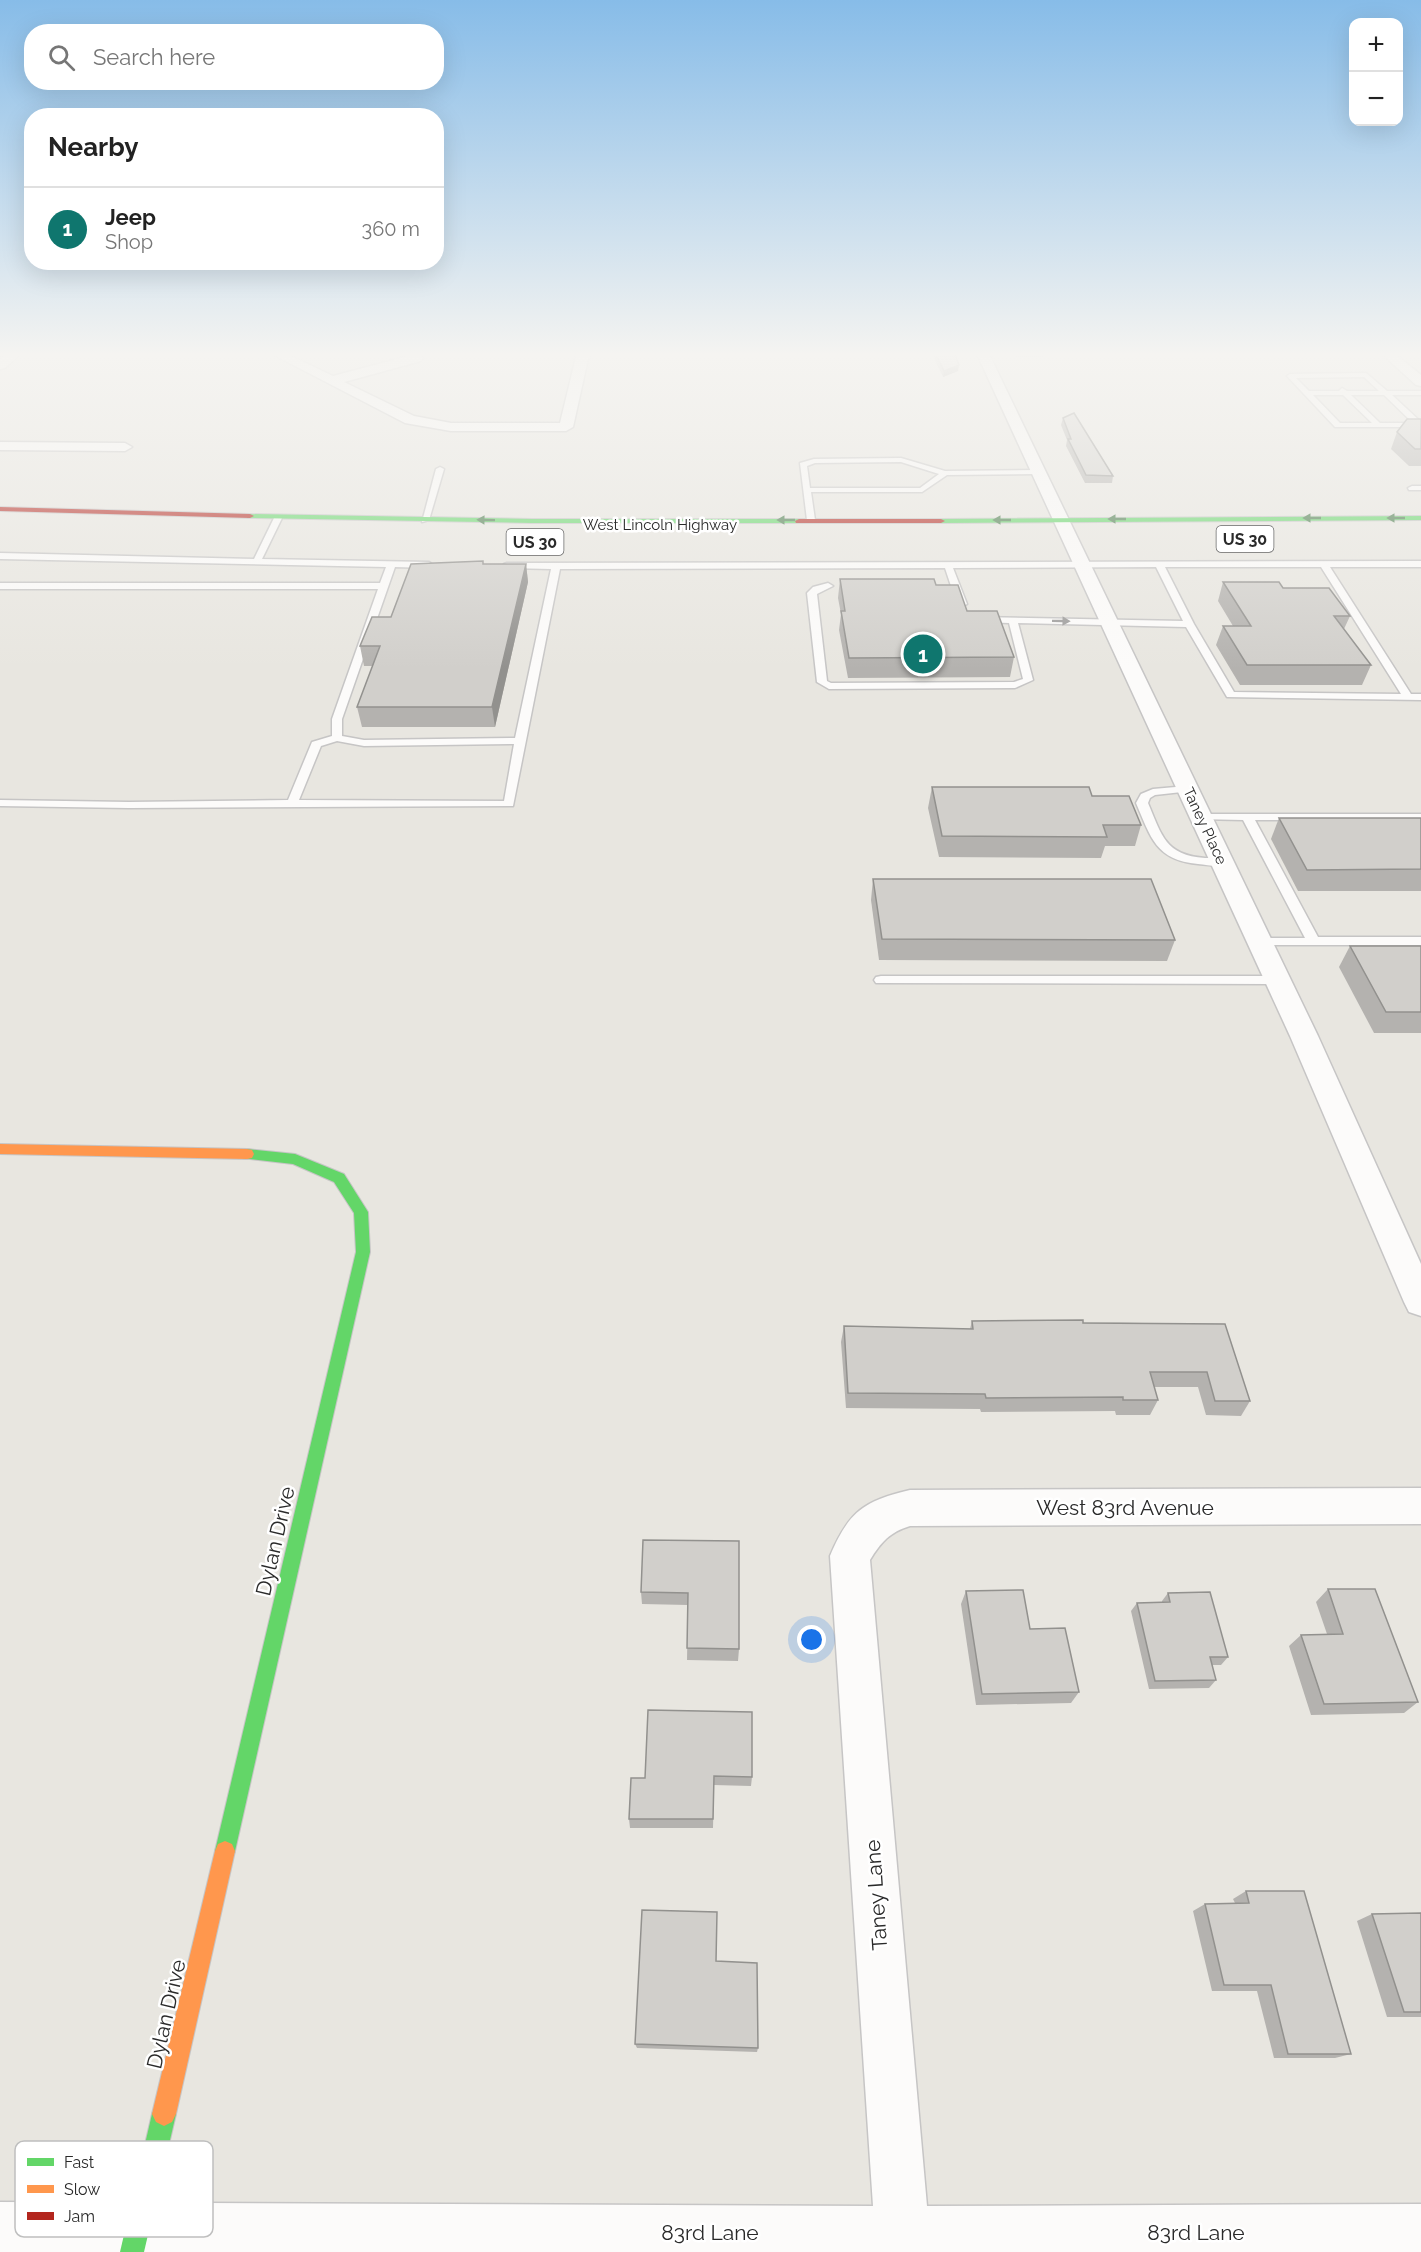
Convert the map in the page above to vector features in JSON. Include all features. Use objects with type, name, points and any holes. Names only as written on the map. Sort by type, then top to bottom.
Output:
[{"type":"main road","name":"West Lincoln Highway","points":[[0,509],[278,518],[425,520],[811,520],[1066,534]]},
{"type":"main road","name":"US 30","points":[[1066,534],[1421,518]]},
{"type":"main road","points":[[247,539],[275,540]]},
{"type":"main road","name":"Dylan Drive","points":[[0,1149],[248,1154],[295,1159],[339,1178],[361,1212],[363,1252],[158,2141]]},
{"type":"street","name":"Taney Place","points":[[1032,459],[1278,980],[1421,1302]]},
{"type":"street","name":"West 83rd Avenue","points":[[850,1556],[866,1532],[883,1515],[910,1508],[1421,1506]]},
{"type":"street","name":"Taney Lane","points":[[850,1556],[902,2233]]},
{"type":"street","name":"83rd Lane","points":[[0,2229],[15,2230]]},
{"type":"street","name":"83rd Lane","points":[[98,2237],[135,2240],[902,2233],[1406,2238]]},
{"type":"lane","points":[[811,520],[809,490],[803,465],[814,461],[901,460],[945,473],[1038,472]]},
{"type":"lane","points":[[425,520],[440,469]]},
{"type":"lane","points":[[809,490],[922,490],[945,473]]},
{"type":"lane","points":[[256,563],[275,540],[278,518]]},
{"type":"lane","points":[[0,556],[438,565]]},
{"type":"lane","points":[[497,566],[1421,564]]},
{"type":"lane","points":[[337,738],[337,719],[391,565]]},
{"type":"lane","points":[[948,565],[969,617],[1190,624]]},
{"type":"lane","points":[[1159,565],[1231,695],[1421,697]]},
{"type":"lane","points":[[1324,565],[1408,697]]},
{"type":"lane","points":[[821,566],[824,581],[828,586]]},
{"type":"lane","points":[[0,803],[509,804],[556,567]]},
{"type":"lane","points":[[0,586],[384,586]]},
{"type":"lane","points":[[839,586],[816,589],[812,593],[822,682],[829,687],[1016,685],[1028,680],[1013,620]]},
{"type":"lane","points":[[943,586],[955,586]]},
{"type":"lane","points":[[292,803],[316,744],[337,738],[364,743],[520,741]]},
{"type":"lane","points":[[1187,789],[1153,792],[1145,796],[1142,803],[1160,844],[1168,854],[1186,861],[1222,862]]},
{"type":"lane","points":[[1200,817],[1421,817]]},
{"type":"lane","points":[[1247,817],[1312,941]]},
{"type":"lane","points":[[1259,942],[1421,940]]},
{"type":"lane","points":[[881,980],[1278,980]]},
{"type":"building","points":[[1078,459],[1103,459],[1113,476],[1086,475]]},
{"type":"building","points":[[483,561],[483,564],[526,564],[492,707],[357,707],[380,646],[360,646],[372,617],[391,617],[411,564]]},
{"type":"building","points":[[840,579],[934,579],[936,585],[958,585],[967,611],[997,611],[1014,657],[849,658],[841,611],[845,611]]},
{"type":"building","points":[[1223,582],[1279,582],[1283,588],[1329,588],[1350,616],[1334,616],[1371,665],[1247,665],[1223,626],[1251,626]]},
{"type":"building","points":[[932,787],[1089,787],[1092,796],[1129,796],[1141,825],[1103,825],[1107,837],[942,836]]},
{"type":"building","points":[[1279,818],[1421,818],[1421,869],[1307,870]]},
{"type":"building","points":[[873,879],[1151,879],[1175,940],[882,939]]},
{"type":"building","points":[[1350,946],[1421,946],[1421,1012],[1386,1012]]},
{"type":"building","points":[[1083,1320],[1083,1323],[1225,1324],[1250,1401],[1215,1401],[1207,1372],[1150,1372],[1158,1400],[1123,1400],[1123,1397],[986,1398],[985,1394],[848,1393],[844,1326],[973,1329],[972,1321]]},
{"type":"building","points":[[643,1540],[739,1541],[739,1649],[687,1648],[688,1593],[641,1592]]},
{"type":"building","points":[[1328,1589],[1375,1589],[1418,1702],[1324,1704],[1301,1635],[1343,1634]]},
{"type":"building","points":[[1023,1590],[1030,1629],[1065,1628],[1079,1692],[982,1694],[966,1591]]},
{"type":"building","points":[[1210,1592],[1228,1657],[1210,1657],[1216,1680],[1155,1681],[1137,1603],[1170,1602],[1168,1593]]},
{"type":"building","points":[[648,1710],[752,1712],[752,1777],[714,1776],[713,1819],[629,1819],[631,1778],[645,1778]]},
{"type":"building","points":[[1246,1891],[1304,1891],[1351,2054],[1288,2054],[1271,1985],[1224,1985],[1205,1904],[1249,1903]]},
{"type":"building","points":[[642,1910],[717,1912],[716,1961],[757,1963],[758,2048],[635,2044]]},
{"type":"building","points":[[1421,1913],[1421,2012],[1404,2012],[1372,1914]]},
{"type":"traffic: fast","points":[[250,516],[532,521],[799,521]]},
{"type":"traffic: fast","points":[[941,521],[1421,518]]},
{"type":"traffic: fast","points":[[225,1851],[363,1252],[361,1212],[339,1178],[295,1159],[247,1154]]},
{"type":"traffic: fast","points":[[158,2141],[164,2114]]},
{"type":"traffic: fast","points":[[132,2252],[135,2237]]},
{"type":"traffic: slow","points":[[0,1149],[247,1154]]},
{"type":"traffic: slow","points":[[164,2114],[225,1851]]},
{"type":"traffic: jam","points":[[0,509],[250,516]]},
{"type":"traffic: jam","points":[[799,521],[941,521]]},
{"type":"place","name":"Jeep","points":[[923,654]]}]
